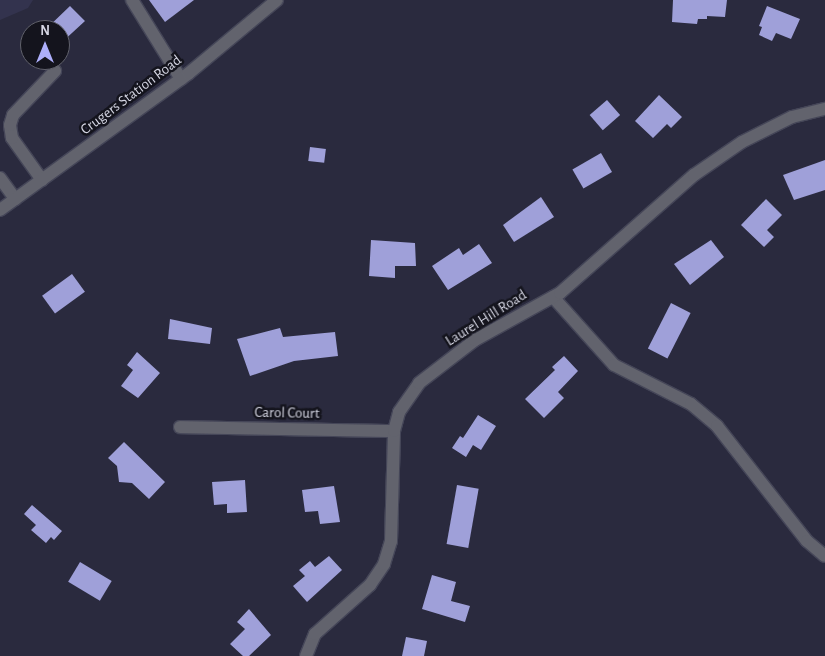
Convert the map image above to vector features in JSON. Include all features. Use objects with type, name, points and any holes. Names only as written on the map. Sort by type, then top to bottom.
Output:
[{"type":"street","points":[[132,0],[181,79]]},
{"type":"street","name":"Crugers Station Road","points":[[0,210],[181,79],[277,0]]},
{"type":"street","points":[[42,180],[12,138],[10,125],[13,115],[55,71]]},
{"type":"street","name":"Laurel Hill Road","points":[[306,656],[315,634],[370,585],[384,564],[391,541],[394,431],[399,412],[419,383],[475,340],[553,297],[702,169],[742,142],[792,117],[825,109]]},
{"type":"street","points":[[0,178],[15,199]]},
{"type":"street","points":[[553,297],[614,365],[691,404],[717,426],[807,541],[825,556]]},
{"type":"street","name":"Carol Court","points":[[180,427],[394,431]]},
{"type":"shaded area","points":[[0,0],[33,0],[28,8],[0,20]]},
{"type":"building","points":[[149,0],[194,0],[165,22]]},
{"type":"building","points":[[673,0],[727,0],[725,17],[707,16],[707,19],[698,19],[697,24],[672,22]]},
{"type":"building","points":[[70,6],[85,21],[70,35],[70,20],[55,20]]},
{"type":"building","points":[[767,6],[800,19],[791,39],[776,33],[772,41],[759,35],[762,27],[759,26]]},
{"type":"building","points":[[659,95],[682,117],[671,128],[667,124],[653,138],[635,121]]},
{"type":"building","points":[[607,100],[620,115],[603,130],[590,115]]},
{"type":"building","points":[[310,147],[326,149],[324,163],[308,161]]},
{"type":"building","points":[[601,153],[612,172],[583,189],[572,170]]},
{"type":"building","points":[[825,160],[825,190],[794,200],[783,175]]},
{"type":"building","points":[[541,197],[554,217],[514,242],[503,225]]},
{"type":"building","points":[[766,199],[782,215],[767,230],[774,237],[764,247],[741,225]]},
{"type":"building","points":[[371,240],[415,243],[416,266],[395,266],[395,278],[369,276]]},
{"type":"building","points":[[711,240],[724,257],[690,285],[674,264]]},
{"type":"building","points":[[479,244],[492,263],[448,290],[432,266],[459,248],[463,255]]},
{"type":"building","points":[[72,274],[85,292],[55,314],[42,296]]},
{"type":"building","points":[[671,303],[691,313],[667,358],[648,348]]},
{"type":"building","points":[[170,319],[212,328],[210,344],[168,339]]},
{"type":"building","points":[[280,328],[283,337],[335,332],[338,356],[294,361],[250,376],[237,339]]},
{"type":"building","points":[[137,352],[160,373],[138,398],[121,386],[133,370],[127,365]]},
{"type":"building","points":[[564,356],[578,371],[558,392],[564,398],[544,418],[525,399],[555,370],[552,367]]},
{"type":"building","points":[[478,415],[496,426],[481,450],[473,445],[466,457],[452,448],[460,436],[463,438]]},
{"type":"building","points":[[124,442],[165,482],[149,499],[132,483],[119,482],[117,466],[108,458]]},
{"type":"building","points":[[245,480],[247,512],[227,513],[227,504],[214,505],[212,482]]},
{"type":"building","points":[[457,485],[479,489],[468,548],[447,544]]},
{"type":"building","points":[[334,486],[340,522],[320,524],[318,511],[305,512],[302,490]]},
{"type":"building","points":[[32,505],[62,531],[54,540],[51,537],[46,543],[31,530],[36,525],[24,514]]},
{"type":"building","points":[[329,556],[342,570],[307,602],[293,586],[305,576],[299,570],[310,561],[315,567]]},
{"type":"building","points":[[80,562],[112,581],[100,601],[68,582]]},
{"type":"building","points":[[432,575],[456,582],[451,601],[470,606],[465,622],[422,609]]},
{"type":"building","points":[[249,609],[271,635],[249,656],[243,656],[230,644],[245,629],[237,622]]},
{"type":"building","points":[[406,637],[427,641],[424,656],[402,656]]}]
